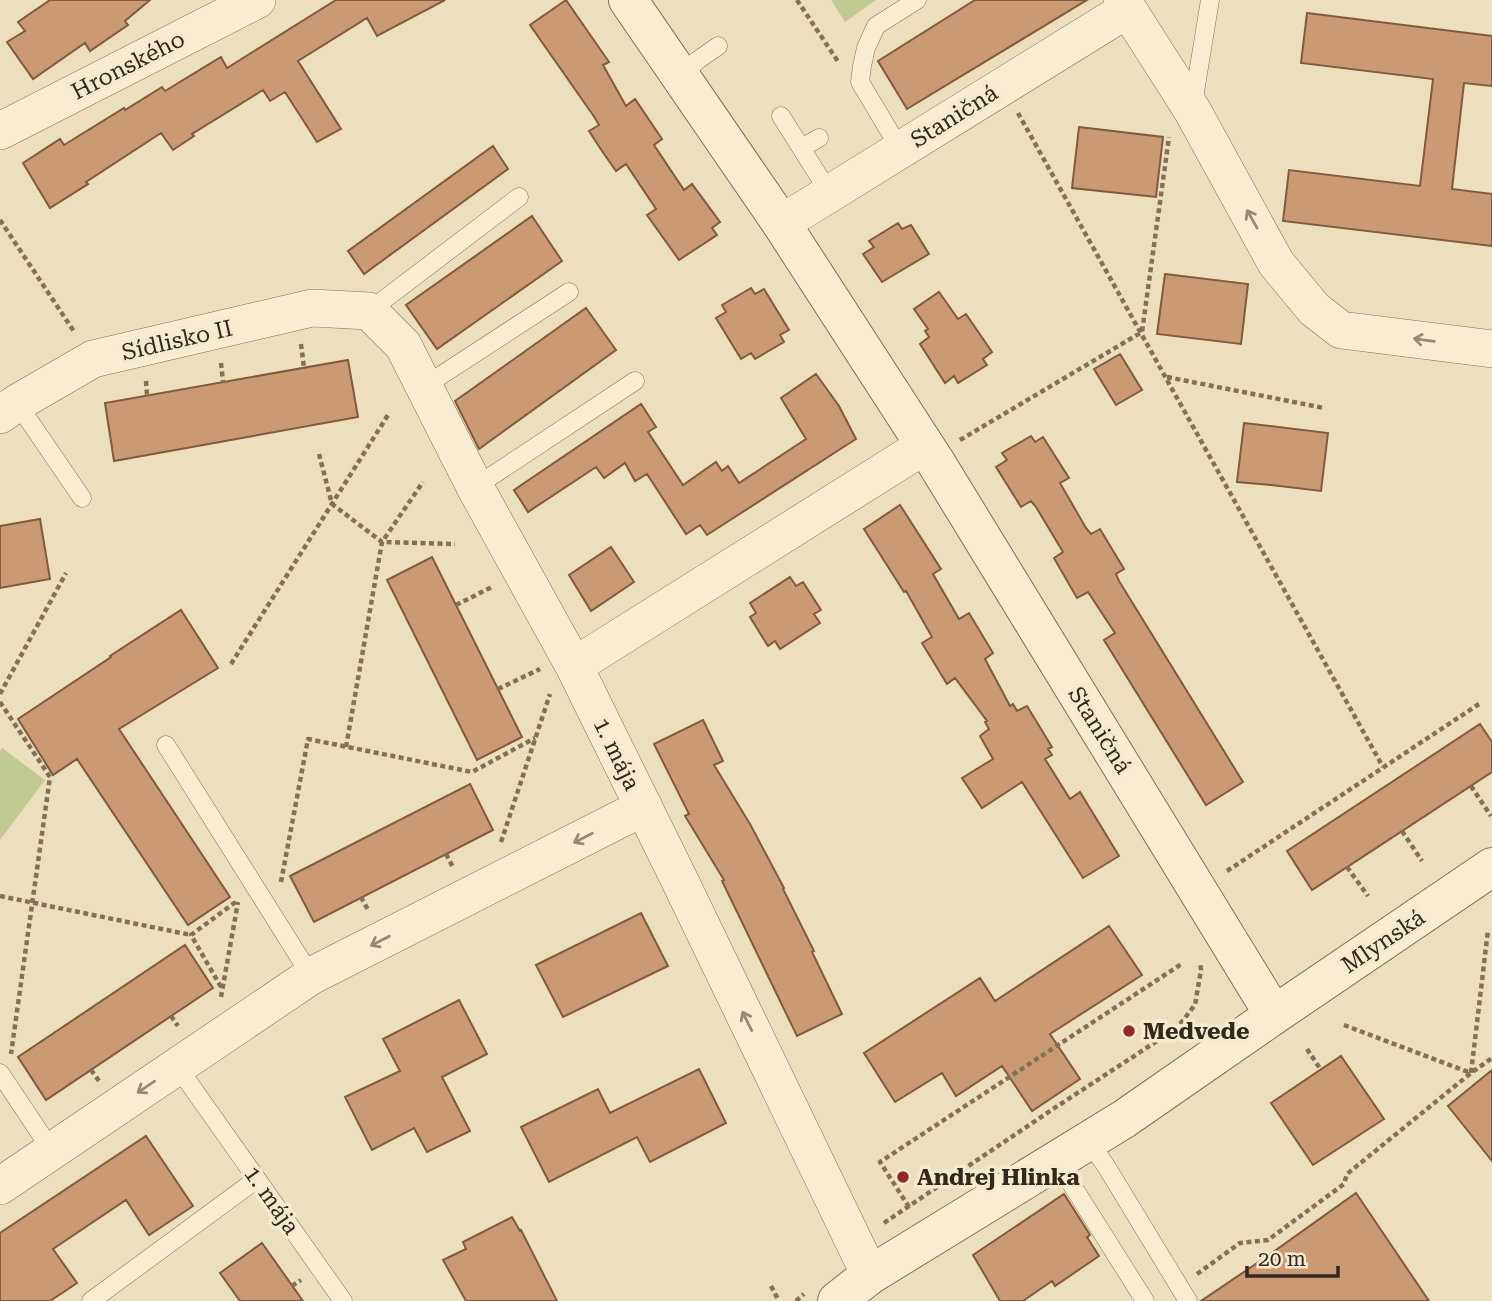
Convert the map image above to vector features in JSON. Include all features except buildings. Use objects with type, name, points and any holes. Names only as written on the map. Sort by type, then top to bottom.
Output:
[{"type":"street","name":"Hronského","points":[[0,131],[257,0]]},
{"type":"street","name":"Staničná","points":[[628,0],[781,223],[941,444],[1274,1015]]},
{"type":"street","name":"Staničná","points":[[781,223],[1002,85],[1125,4]]},
{"type":"street","points":[[1125,4],[1192,110],[1276,262],[1314,309],[1341,330],[1492,349]]},
{"type":"street","name":"Sídlisko II","points":[[9,409],[93,359],[312,308],[369,311]]},
{"type":"street","name":"1. mája","points":[[0,1186],[311,976],[644,807],[557,674],[475,486],[402,345],[369,311]]},
{"type":"street","points":[[557,674],[941,444]]},
{"type":"street","points":[[644,807],[870,1275]]},
{"type":"street","name":"Mlynská","points":[[820,1298],[870,1275],[1074,1151],[1492,867]]},
{"type":"lane","points":[[900,149],[866,109],[860,82],[866,48],[876,26],[917,0]]},
{"type":"lane","points":[[1192,110],[1210,0]]},
{"type":"lane","points":[[680,75],[718,46]]},
{"type":"lane","points":[[781,116],[830,194]]},
{"type":"lane","points":[[801,148],[819,138]]},
{"type":"lane","points":[[369,311],[519,197]]},
{"type":"lane","points":[[423,387],[569,292]]},
{"type":"lane","points":[[475,486],[635,381]]},
{"type":"lane","points":[[9,409],[82,498]]},
{"type":"lane","points":[[166,745],[311,976]]},
{"type":"lane","name":"1. mája","points":[[177,1066],[343,1301]]},
{"type":"lane","points":[[5,1069],[52,1150]]},
{"type":"lane","points":[[1145,1301],[1072,1185],[1074,1151],[1106,1166],[1183,1294]]},
{"type":"lane","points":[[100,1299],[257,1179]]},
{"type":"path","points":[[797,0],[847,75],[860,82]]},
{"type":"path","points":[[1002,85],[1383,767]]},
{"type":"path","points":[[1142,332],[1170,130],[1192,110]]},
{"type":"path","points":[[0,220],[93,359]]},
{"type":"path","points":[[941,444],[1142,332]]},
{"type":"path","points":[[299,333],[304,368]]},
{"type":"path","points":[[1167,377],[1324,408]]},
{"type":"path","points":[[230,664],[388,415]]},
{"type":"path","points":[[318,454],[332,504],[382,542],[455,544]]},
{"type":"path","points":[[346,747],[382,542],[423,482]]},
{"type":"path","points":[[0,694],[66,573]]},
{"type":"path","points":[[456,605],[504,581]]},
{"type":"path","points":[[498,690],[557,674]]},
{"type":"path","points":[[499,848],[557,674]]},
{"type":"path","points":[[0,702],[50,777],[5,1069]]},
{"type":"path","points":[[1227,871],[1479,704]]},
{"type":"path","points":[[266,904],[279,896],[308,739],[472,772],[535,738]]},
{"type":"path","points":[[1471,786],[1491,816]]},
{"type":"path","points":[[1402,831],[1422,862]]},
{"type":"path","points":[[1348,867],[1368,896]]},
{"type":"path","points":[[220,1002],[244,869]]},
{"type":"path","points":[[0,896],[191,934],[238,901]]},
{"type":"path","points":[[1471,1073],[1488,930]]},
{"type":"path","points":[[191,934],[222,989]]},
{"type":"path","points":[[874,1230],[1177,1028],[1195,1005],[1201,970],[1199,954]]},
{"type":"path","points":[[904,1200],[880,1162],[1182,963]]},
{"type":"path","points":[[1343,1025],[1471,1073]]},
{"type":"path","points":[[1307,1049],[1321,1070]]},
{"type":"path","points":[[1183,1294],[1240,1243],[1268,1240],[1343,1185],[1347,1174],[1492,1058]]},
{"type":"path","points":[[771,1286],[779,1301]]},
{"type":"path","points":[[794,1299],[820,1298]]},
{"type":"green space","points":[[831,0],[876,0],[845,22]]},
{"type":"green space","points":[[2,748],[45,780],[0,840],[0,751]]},
{"type":"place","name":"Medvede","points":[[1129,1031]]},
{"type":"place","name":"Andrej Hlinka","points":[[903,1177]]}]
